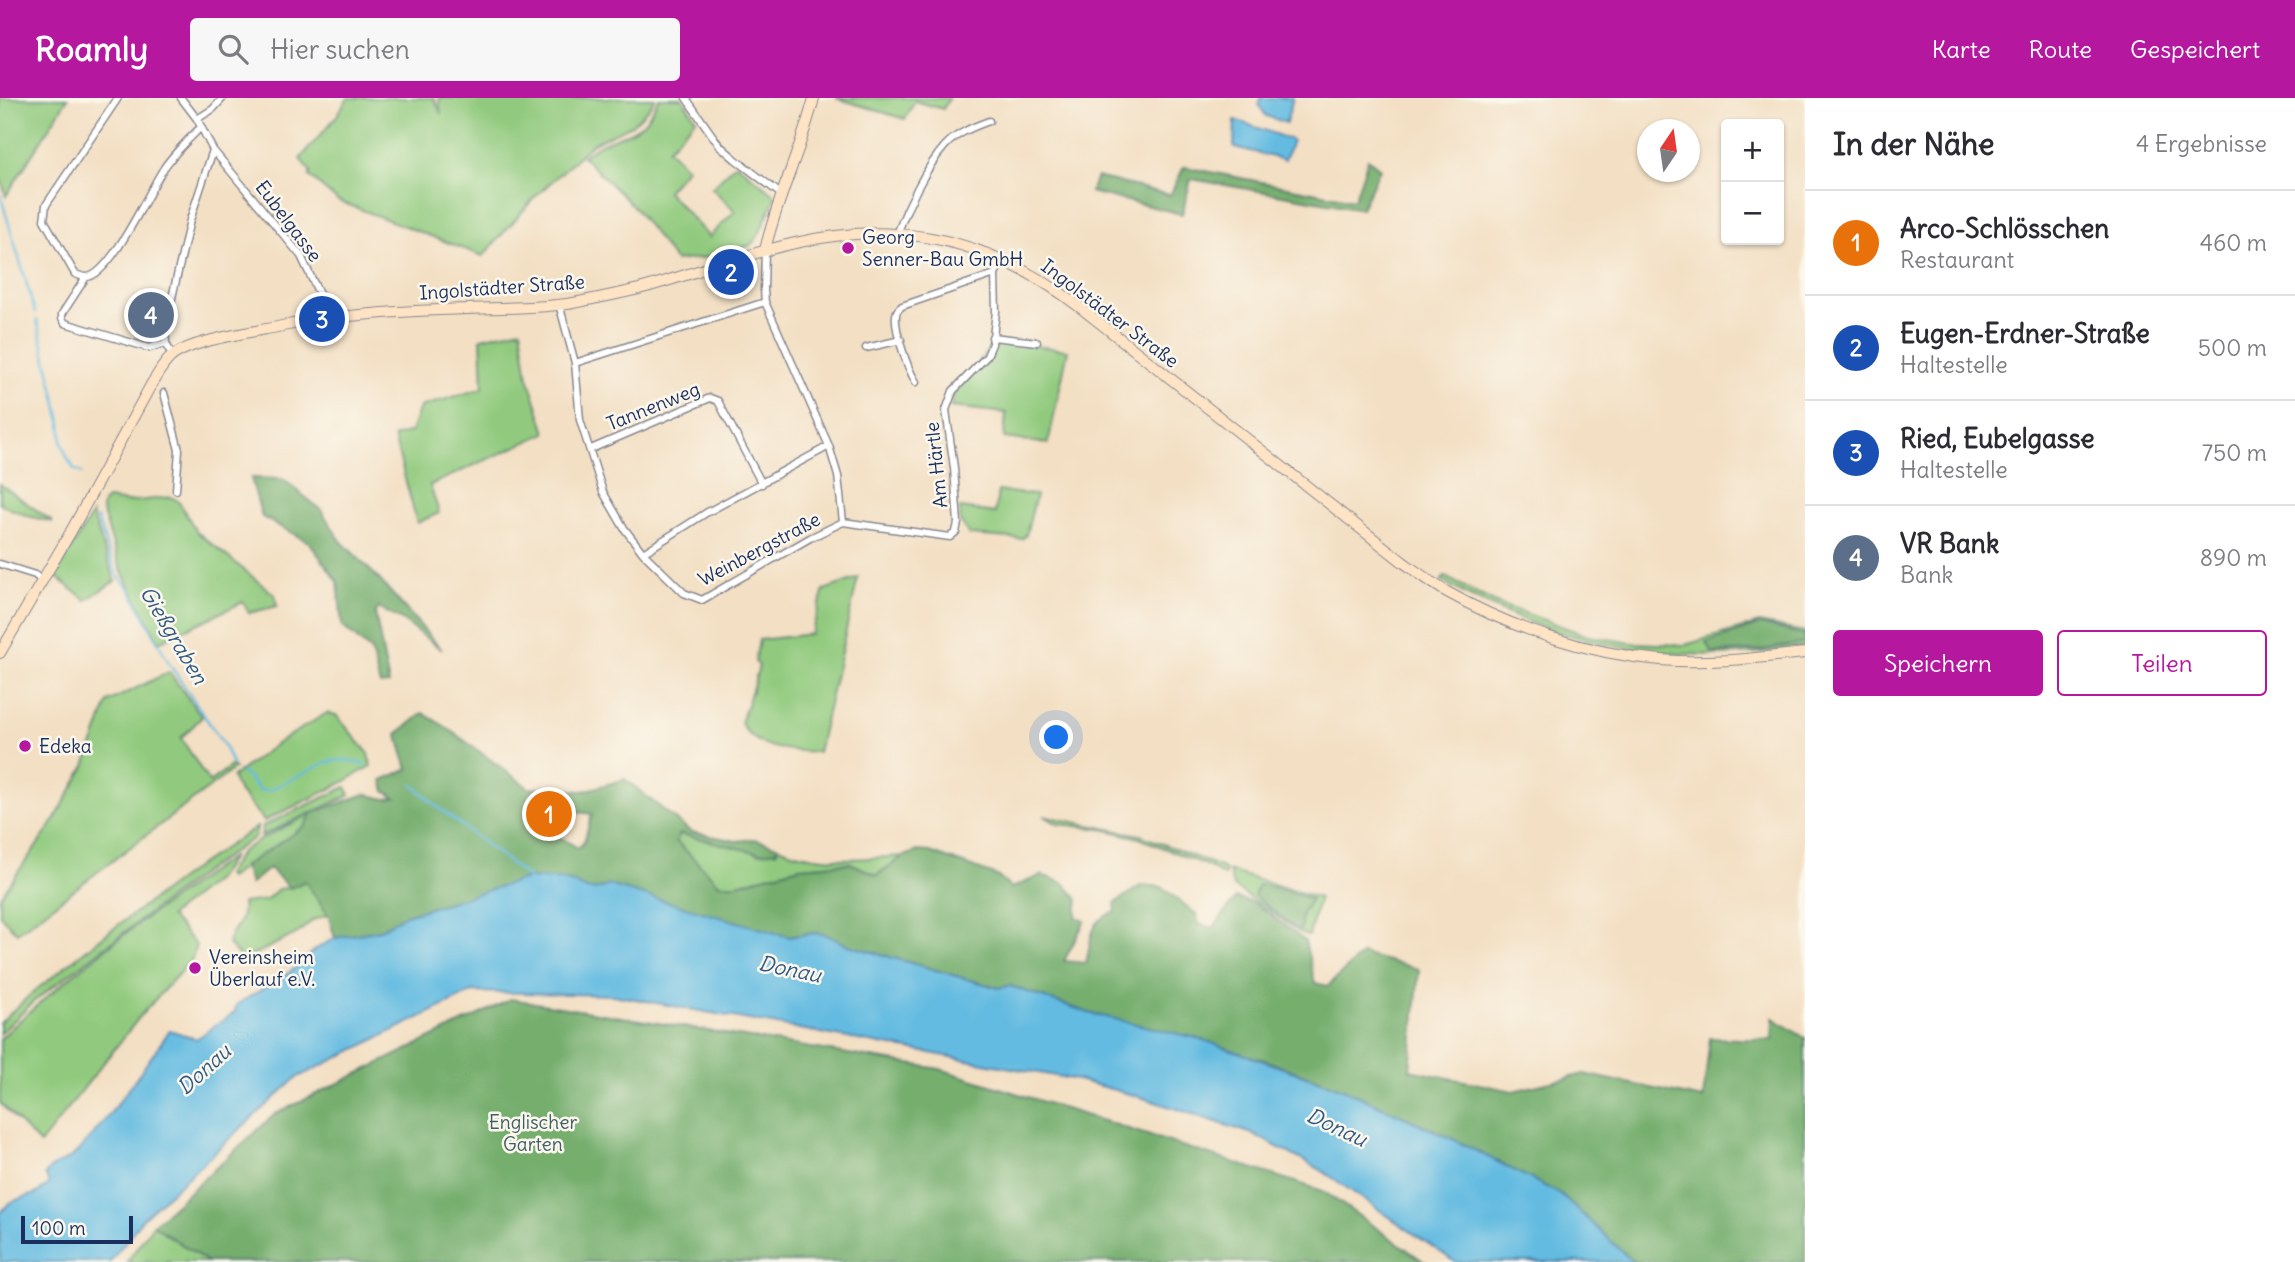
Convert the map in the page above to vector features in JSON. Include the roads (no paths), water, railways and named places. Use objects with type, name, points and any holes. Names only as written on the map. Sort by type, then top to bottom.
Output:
[{"type":"main road","points":[[765,250],[814,98]]},
{"type":"main road","name":"Ingolstädter Straße","points":[[172,356],[194,345],[330,317],[559,304],[648,287],[765,250],[835,235],[897,234],[949,241],[1002,260],[1046,283],[1403,562],[1446,591],[1488,614],[1545,635],[1635,657],[1720,661],[1805,653]]},
{"type":"main road","points":[[0,653],[152,383],[172,356]]},
{"type":"street","points":[[86,278],[75,274],[44,220],[46,205],[118,98]]},
{"type":"street","name":"Eubelgasse","points":[[181,98],[197,119],[213,150],[301,256],[330,317]]},
{"type":"street","points":[[197,119],[223,98]]},
{"type":"street","points":[[686,98],[719,145],[783,195]]},
{"type":"street","points":[[897,234],[912,198],[945,145],[964,131],[989,121]]},
{"type":"street","points":[[166,343],[149,348],[65,323],[62,314],[86,278],[94,274],[124,242],[165,167],[201,127]]},
{"type":"street","points":[[172,356],[166,343],[165,328],[187,232],[213,150]]},
{"type":"street","name":"Weinbergstraße","points":[[559,304],[575,363],[580,420],[603,492],[624,528],[643,553],[684,593],[702,600],[843,522],[838,476],[829,446],[765,302],[765,250]]},
{"type":"street","name":"Am Härtle","points":[[843,522],[950,537],[957,532],[954,468],[946,410],[953,391],[987,356],[996,312],[995,274],[1002,260]]},
{"type":"street","points":[[916,382],[901,340],[896,318],[898,310],[902,306],[995,274]]},
{"type":"street","points":[[575,363],[765,302]]},
{"type":"street","points":[[992,337],[1037,342]]},
{"type":"street","points":[[866,348],[901,340]]},
{"type":"street","points":[[164,393],[179,450],[176,491]]},
{"type":"street","name":"Tannenweg","points":[[591,449],[710,398],[718,401],[762,484]]},
{"type":"street","points":[[643,553],[706,513],[829,446]]},
{"type":"street","points":[[0,564],[35,575],[42,580]]},
{"type":"water","points":[[1260,98],[1293,98],[1286,123],[1266,116],[1259,105]]},
{"type":"water","points":[[1235,120],[1292,140],[1285,160],[1234,147]]},
{"type":"water","name":"Donau","points":[[529,878],[565,881],[588,890],[609,885],[790,937],[824,934],[845,944],[998,988],[1010,986],[1089,1013],[1201,1039],[1343,1089],[1455,1140],[1562,1195],[1633,1262],[1455,1262],[1321,1170],[1253,1134],[1137,1096],[1077,1080],[613,995],[472,992],[296,1078],[144,1217],[110,1262],[0,1262],[0,1213],[11,1202],[37,1193],[49,1184],[45,1174],[73,1156],[89,1139],[170,1030],[196,1039],[235,1012],[236,1005],[290,972],[316,949],[335,938],[380,930],[403,916]]},
{"type":"waterway","name":"Gießgraben","points":[[0,194],[35,312]]},
{"type":"waterway","name":"Gießgraben","points":[[37,320],[61,422],[62,443],[74,469],[82,473]]},
{"type":"waterway","name":"Gießgraben","points":[[97,518],[116,574],[129,588],[170,665],[224,745],[232,764]]},
{"type":"waterway","name":"Gießgraben","points":[[242,772],[260,790],[268,791],[327,762],[348,760],[364,765]]},
{"type":"waterway","name":"Gießgraben","points":[[413,785],[529,878]]},
{"type":"place","name":"Georg Senner-Bau GmbH","points":[[848,248]]},
{"type":"place","name":"Eugen-Erdner-Straße","points":[[731,272]]},
{"type":"place","name":"VR Bank","points":[[151,315]]},
{"type":"place","name":"Ried, Eubelgasse","points":[[322,319]]},
{"type":"place","name":"Edeka","points":[[25,746]]},
{"type":"place","name":"Arco-Schlösschen","points":[[549,814]]},
{"type":"place","name":"Vereinsheim Überlauf e.V.","points":[[195,968]]},
{"type":"park label","name":"Englischer Garten","points":[[533,1133]]}]
